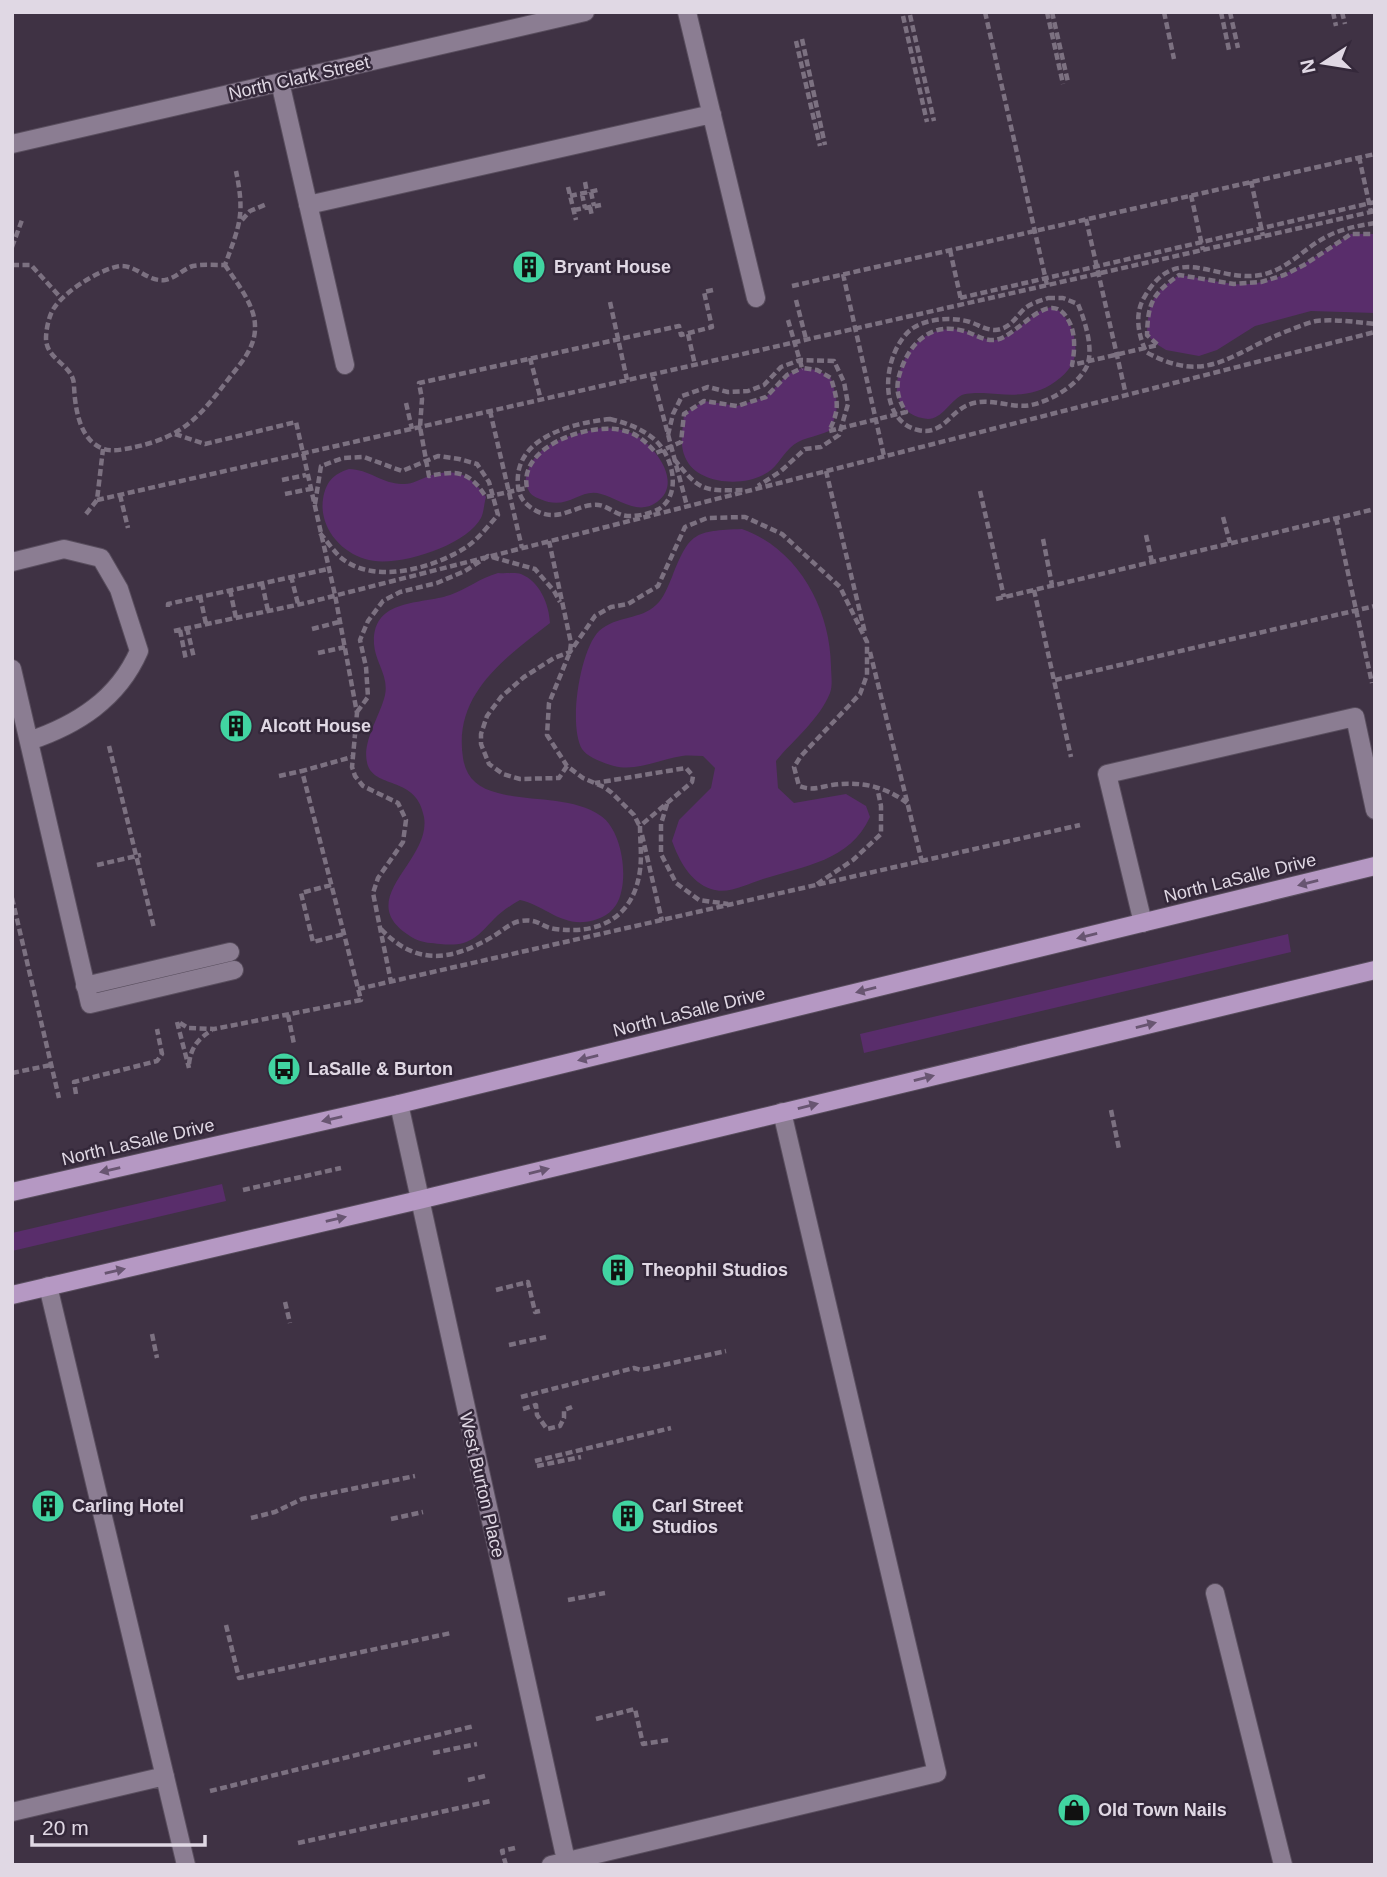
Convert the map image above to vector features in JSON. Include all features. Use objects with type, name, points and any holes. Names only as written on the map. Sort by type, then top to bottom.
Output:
[{"type":"main road","name":"North LaSalle Drive","points":[[12,1192],[399,1104],[1375,866]]},
{"type":"main road","points":[[12,1294],[419,1200],[1375,970]]},
{"type":"street","name":"North Clark Street","points":[[12,144],[585,12]]},
{"type":"street","points":[[687,12],[754,291]]},
{"type":"street","points":[[279,82],[345,365]]},
{"type":"street","points":[[307,205],[712,114]]},
{"type":"street","points":[[12,562],[64,549],[101,558],[119,589],[139,651],[131,669],[98,707],[53,733],[29,741]]},
{"type":"street","points":[[12,669],[90,1004],[171,998],[233,970]]},
{"type":"street","points":[[1143,923],[1107,774],[1355,717],[1375,810]]},
{"type":"street","points":[[85,986],[230,952]]},
{"type":"street","name":"West Burton Place","points":[[399,1104],[546,1774],[562,1864]]},
{"type":"street","points":[[562,1864],[937,1773],[782,1112]]},
{"type":"street","points":[[48,1286],[186,1865]]},
{"type":"street","points":[[1215,1593],[1283,1865]]},
{"type":"street","points":[[12,1812],[165,1776]]},
{"type":"path","points":[[985,12],[1046,285]]},
{"type":"path","points":[[1050,12],[1065,83]]},
{"type":"path","points":[[1164,12],[1174,59]]},
{"type":"path","points":[[1221,12],[1229,50]]},
{"type":"path","points":[[1230,12],[1238,48]]},
{"type":"path","points":[[1333,12],[1336,26]]},
{"type":"path","points":[[1342,12],[1345,24]]},
{"type":"path","points":[[909,15],[934,121]]},
{"type":"path","points":[[903,16],[927,122]]},
{"type":"path","points":[[799,40],[822,146]]},
{"type":"path","points":[[781,288],[1375,153]]},
{"type":"path","points":[[961,301],[1046,285],[1373,211],[1359,157]]},
{"type":"path","points":[[225,265],[241,220],[236,172]]},
{"type":"path","points":[[580,180],[587,178]]},
{"type":"path","points":[[572,181],[567,182],[576,220]]},
{"type":"path","points":[[1251,181],[1263,236]]},
{"type":"path","points":[[570,197],[598,190]]},
{"type":"path","points":[[591,192],[592,216]]},
{"type":"path","points":[[582,194],[590,207]]},
{"type":"path","points":[[1191,195],[1203,250]]},
{"type":"path","points":[[103,449],[97,500],[855,329],[1045,278],[1372,203]]},
{"type":"path","points":[[574,210],[601,205]]},
{"type":"path","points":[[1086,219],[1126,395]]},
{"type":"path","points":[[12,247],[22,220]]},
{"type":"path","points":[[1375,223],[1348,227],[1323,238],[1283,267],[1265,274],[1244,276],[1189,265],[1169,270],[1150,287],[1139,305],[1139,332],[1144,348],[1152,356],[1179,367],[1202,368],[1229,359],[1257,343],[1314,321],[1375,324]]},
{"type":"path","points":[[806,339],[790,276],[754,291],[704,292],[712,327],[688,334],[681,335],[679,326],[419,383],[422,399],[420,427],[429,476],[450,471],[462,473],[477,483],[486,497],[527,488],[528,470],[545,448],[601,428],[627,431],[636,435],[656,453],[681,442],[684,414],[704,401],[737,406],[766,397],[787,375],[802,368],[817,370],[831,378],[837,415],[829,431],[906,412],[899,402],[897,378],[916,341],[936,332],[956,329],[983,339],[1003,338],[1031,316],[1052,307],[1061,310],[1068,319],[1075,350],[1072,365],[1087,362],[1157,345],[1147,335],[1148,309],[1162,287],[1179,275],[1234,284],[1261,282],[1304,265],[1351,234],[1375,234]]},
{"type":"path","points":[[950,250],[961,301]]},
{"type":"path","points":[[12,265],[31,265],[61,299]]},
{"type":"path","points":[[225,265],[253,312],[255,329],[246,356],[206,408],[176,434],[163,440],[110,450],[93,443],[83,430],[71,374],[49,352],[46,340],[52,310],[61,299],[81,284],[120,266],[135,268],[148,277],[163,280],[192,267],[225,265]]},
{"type":"path","points":[[843,274],[884,456]]},
{"type":"path","points":[[1048,298],[1063,298],[1078,304],[1089,336],[1087,362],[1066,390],[1031,405],[984,401],[969,404],[936,430],[918,430],[902,421],[887,390],[890,364],[900,344],[913,328],[932,321],[951,319],[969,321],[994,330],[1004,328],[1015,321],[1023,310],[1048,298]]},
{"type":"path","points":[[610,302],[627,380]]},
{"type":"path","points":[[787,315],[802,368]]},
{"type":"path","points":[[164,634],[176,629],[335,595],[1375,332]]},
{"type":"path","points":[[688,334],[695,365]]},
{"type":"path","points":[[530,358],[541,400]]},
{"type":"path","points":[[668,435],[673,414],[682,396],[708,387],[728,392],[748,391],[764,385],[781,367],[800,360],[834,360],[844,383],[848,404],[839,435],[821,447],[806,449],[782,471],[752,489],[715,491],[694,484],[674,459]]},
{"type":"path","points":[[652,374],[687,506]]},
{"type":"path","points":[[406,403],[412,429]]},
{"type":"path","points":[[490,411],[522,548]]},
{"type":"path","points":[[610,419],[629,424],[656,441],[672,475],[673,489],[667,501],[659,508],[645,514],[622,515],[596,504],[568,514],[547,514],[530,507],[518,490],[517,476],[527,453],[547,435],[566,427],[610,419]]},
{"type":"path","points":[[176,434],[205,443],[296,422],[335,595],[357,713],[352,757],[355,776],[363,786],[398,803],[406,820],[403,842],[378,878],[373,893],[391,982]]},
{"type":"path","points":[[314,508],[321,466],[343,458],[364,457],[402,471],[438,456],[459,458],[477,464],[489,482],[498,515],[469,545],[444,558],[401,573],[365,570],[341,558],[319,531]]},
{"type":"path","points":[[826,471],[922,862]]},
{"type":"path","points":[[282,480],[306,475]]},
{"type":"path","points":[[285,494],[310,489]]},
{"type":"path","points":[[980,491],[1004,597]]},
{"type":"path","points":[[120,495],[129,533]]},
{"type":"path","points":[[996,599],[1375,509]]},
{"type":"path","points":[[662,921],[640,827],[634,815],[604,787],[583,779],[567,766],[547,735],[549,704],[570,652],[595,616],[611,607],[628,604],[658,586],[685,527],[707,518],[745,517],[782,534],[839,587],[867,642],[867,676],[860,694],[801,756],[794,767],[799,786],[809,790],[854,783],[877,787],[907,803]]},
{"type":"path","points":[[1223,517],[1230,543]]},
{"type":"path","points":[[1336,518],[1373,691]]},
{"type":"path","points":[[1146,535],[1152,562]]},
{"type":"path","points":[[1043,539],[1052,586]]},
{"type":"path","points":[[549,541],[571,643],[570,652]]},
{"type":"path","points":[[357,713],[368,696],[366,667],[360,640],[368,621],[383,601],[400,592],[437,583],[465,571],[488,556],[535,569],[554,591],[563,609]]},
{"type":"path","points":[[170,615],[167,604],[328,569]]},
{"type":"path","points":[[291,576],[298,604]]},
{"type":"path","points":[[262,583],[268,611]]},
{"type":"path","points":[[230,590],[236,618]]},
{"type":"path","points":[[1034,590],[1073,766]]},
{"type":"path","points":[[200,596],[206,624]]},
{"type":"path","points":[[1055,680],[1375,606]]},
{"type":"path","points":[[312,629],[339,622]]},
{"type":"path","points":[[187,628],[194,658]]},
{"type":"path","points":[[176,629],[186,660]]},
{"type":"path","points":[[318,653],[345,647]]},
{"type":"path","points":[[567,766],[559,778],[520,779],[503,774],[489,764],[481,744],[481,734],[491,708],[510,688],[546,663],[570,652]]},
{"type":"path","points":[[106,735],[163,967]]},
{"type":"path","points":[[279,776],[352,757]]},
{"type":"path","points":[[379,927],[391,940],[411,951],[437,958],[466,951],[517,922],[535,920],[552,929],[586,930],[605,925],[624,911],[635,891],[640,869],[640,827],[692,782],[693,776],[690,770],[685,768],[594,783]]},
{"type":"path","points":[[171,998],[180,1023],[188,1028],[214,1029],[361,1000],[302,771]]},
{"type":"path","points":[[813,887],[853,860],[881,834],[881,806],[877,787]]},
{"type":"path","points":[[667,803],[661,824],[661,854],[676,883],[699,900],[730,905]]},
{"type":"path","points":[[358,989],[1087,824]]},
{"type":"path","points":[[331,886],[301,893],[313,942],[344,934]]},
{"type":"path","points":[[12,898],[59,1098]]},
{"type":"path","points":[[171,998],[189,1068],[191,1051],[198,1039],[214,1029]]},
{"type":"path","points":[[76,1094],[74,1082],[151,1063],[160,1058],[162,1054],[152,1008],[171,998]]},
{"type":"path","points":[[288,1015],[294,1044]]},
{"type":"path","points":[[12,1073],[51,1065]]},
{"type":"path","points":[[1111,1110],[1119,1149]]},
{"type":"path","points":[[339,1158],[345,1181]]},
{"type":"path","points":[[243,1190],[341,1168]]},
{"type":"path","points":[[496,1290],[528,1282],[535,1312],[540,1311]]},
{"type":"path","points":[[285,1302],[290,1324]]},
{"type":"path","points":[[152,1335],[157,1358]]},
{"type":"path","points":[[509,1345],[546,1336]]},
{"type":"path","points":[[521,1397],[634,1368],[641,1370],[726,1351]]},
{"type":"path","points":[[523,1409],[536,1405],[537,1415],[547,1429],[560,1426],[564,1410],[572,1407]]},
{"type":"path","points":[[581,1457],[536,1463],[671,1428]]},
{"type":"path","points":[[251,1518],[275,1512],[302,1499],[415,1476]]},
{"type":"path","points":[[391,1519],[423,1512]]},
{"type":"path","points":[[568,1600],[604,1593]]},
{"type":"path","points":[[226,1625],[239,1678],[451,1633]]},
{"type":"path","points":[[596,1719],[635,1709],[643,1744],[668,1740]]},
{"type":"path","points":[[204,1792],[474,1726]]},
{"type":"path","points":[[433,1753],[478,1744]]},
{"type":"path","points":[[468,1780],[485,1776]]},
{"type":"path","points":[[298,1843],[491,1801]]},
{"type":"path","points":[[502,1851],[506,1865]]},
{"type":"shaded area","points":[[1351,234],[1375,234],[1375,313],[1311,311],[1255,326],[1217,350],[1199,356],[1166,350],[1147,335],[1153,300],[1179,275],[1233,284],[1266,281],[1310,261]]},
{"type":"shaded area","points":[[1052,307],[1070,324],[1075,351],[1071,366],[1051,385],[1023,394],[962,395],[938,416],[928,419],[910,413],[903,407],[897,381],[908,354],[921,339],[938,331],[958,329],[989,340],[998,340],[1010,335],[1038,312]]},
{"type":"shaded area","points":[[802,368],[817,370],[831,378],[837,405],[829,431],[794,445],[771,470],[754,479],[720,481],[699,473],[691,466],[682,446],[684,414],[704,401],[737,406],[766,397],[787,375]]},
{"type":"shaded area","points":[[601,428],[619,429],[633,434],[659,457],[668,485],[657,502],[650,506],[636,507],[593,493],[558,503],[531,494],[526,478],[531,463],[538,454],[556,441]]},
{"type":"shaded area","points":[[349,469],[402,484],[413,483],[439,473],[462,474],[486,497],[482,516],[461,538],[429,553],[394,561],[365,559],[339,544],[324,519],[323,499],[326,488],[335,476]]},
{"type":"shaded area","points":[[742,529],[762,538],[795,566],[817,602],[829,644],[832,680],[830,693],[813,721],[776,761],[778,788],[794,803],[846,794],[866,806],[870,817],[861,832],[838,853],[810,865],[724,891],[704,886],[691,876],[672,841],[679,820],[711,788],[715,768],[703,756],[682,756],[631,767],[614,766],[596,760],[582,749],[578,738],[576,706],[586,654],[599,631],[613,622],[643,613],[656,605],[666,592],[684,551],[696,537],[713,531]]},
{"type":"shaded area","points":[[498,573],[521,574],[533,582],[548,608],[550,623],[500,664],[474,696],[462,735],[463,758],[467,771],[474,781],[491,791],[510,796],[564,802],[601,816],[609,823],[619,845],[623,884],[613,909],[593,920],[567,920],[520,900],[500,913],[471,940],[450,945],[424,942],[415,939],[396,925],[389,910],[390,896],[423,834],[424,817],[414,795],[380,778],[368,766],[366,758],[369,740],[386,688],[375,651],[375,629],[389,611],[450,595]]},
{"type":"shaded area","points":[[1288,934],[1291,952],[864,1053],[860,1034]]},
{"type":"shaded area","points":[[222,1184],[226,1201],[12,1251],[12,1233]]},
{"type":"place","name":"Bryant House","points":[[529,267]]},
{"type":"place","name":"Alcott House","points":[[236,726]]},
{"type":"place","name":"LaSalle & Burton","points":[[284,1069]]},
{"type":"place","name":"Theophil Studios","points":[[618,1270]]},
{"type":"place","name":"Carling Hotel","points":[[48,1506]]},
{"type":"place","name":"Carl Street Studios","points":[[628,1516]]},
{"type":"place","name":"Old Town Nails","points":[[1074,1810]]}]
